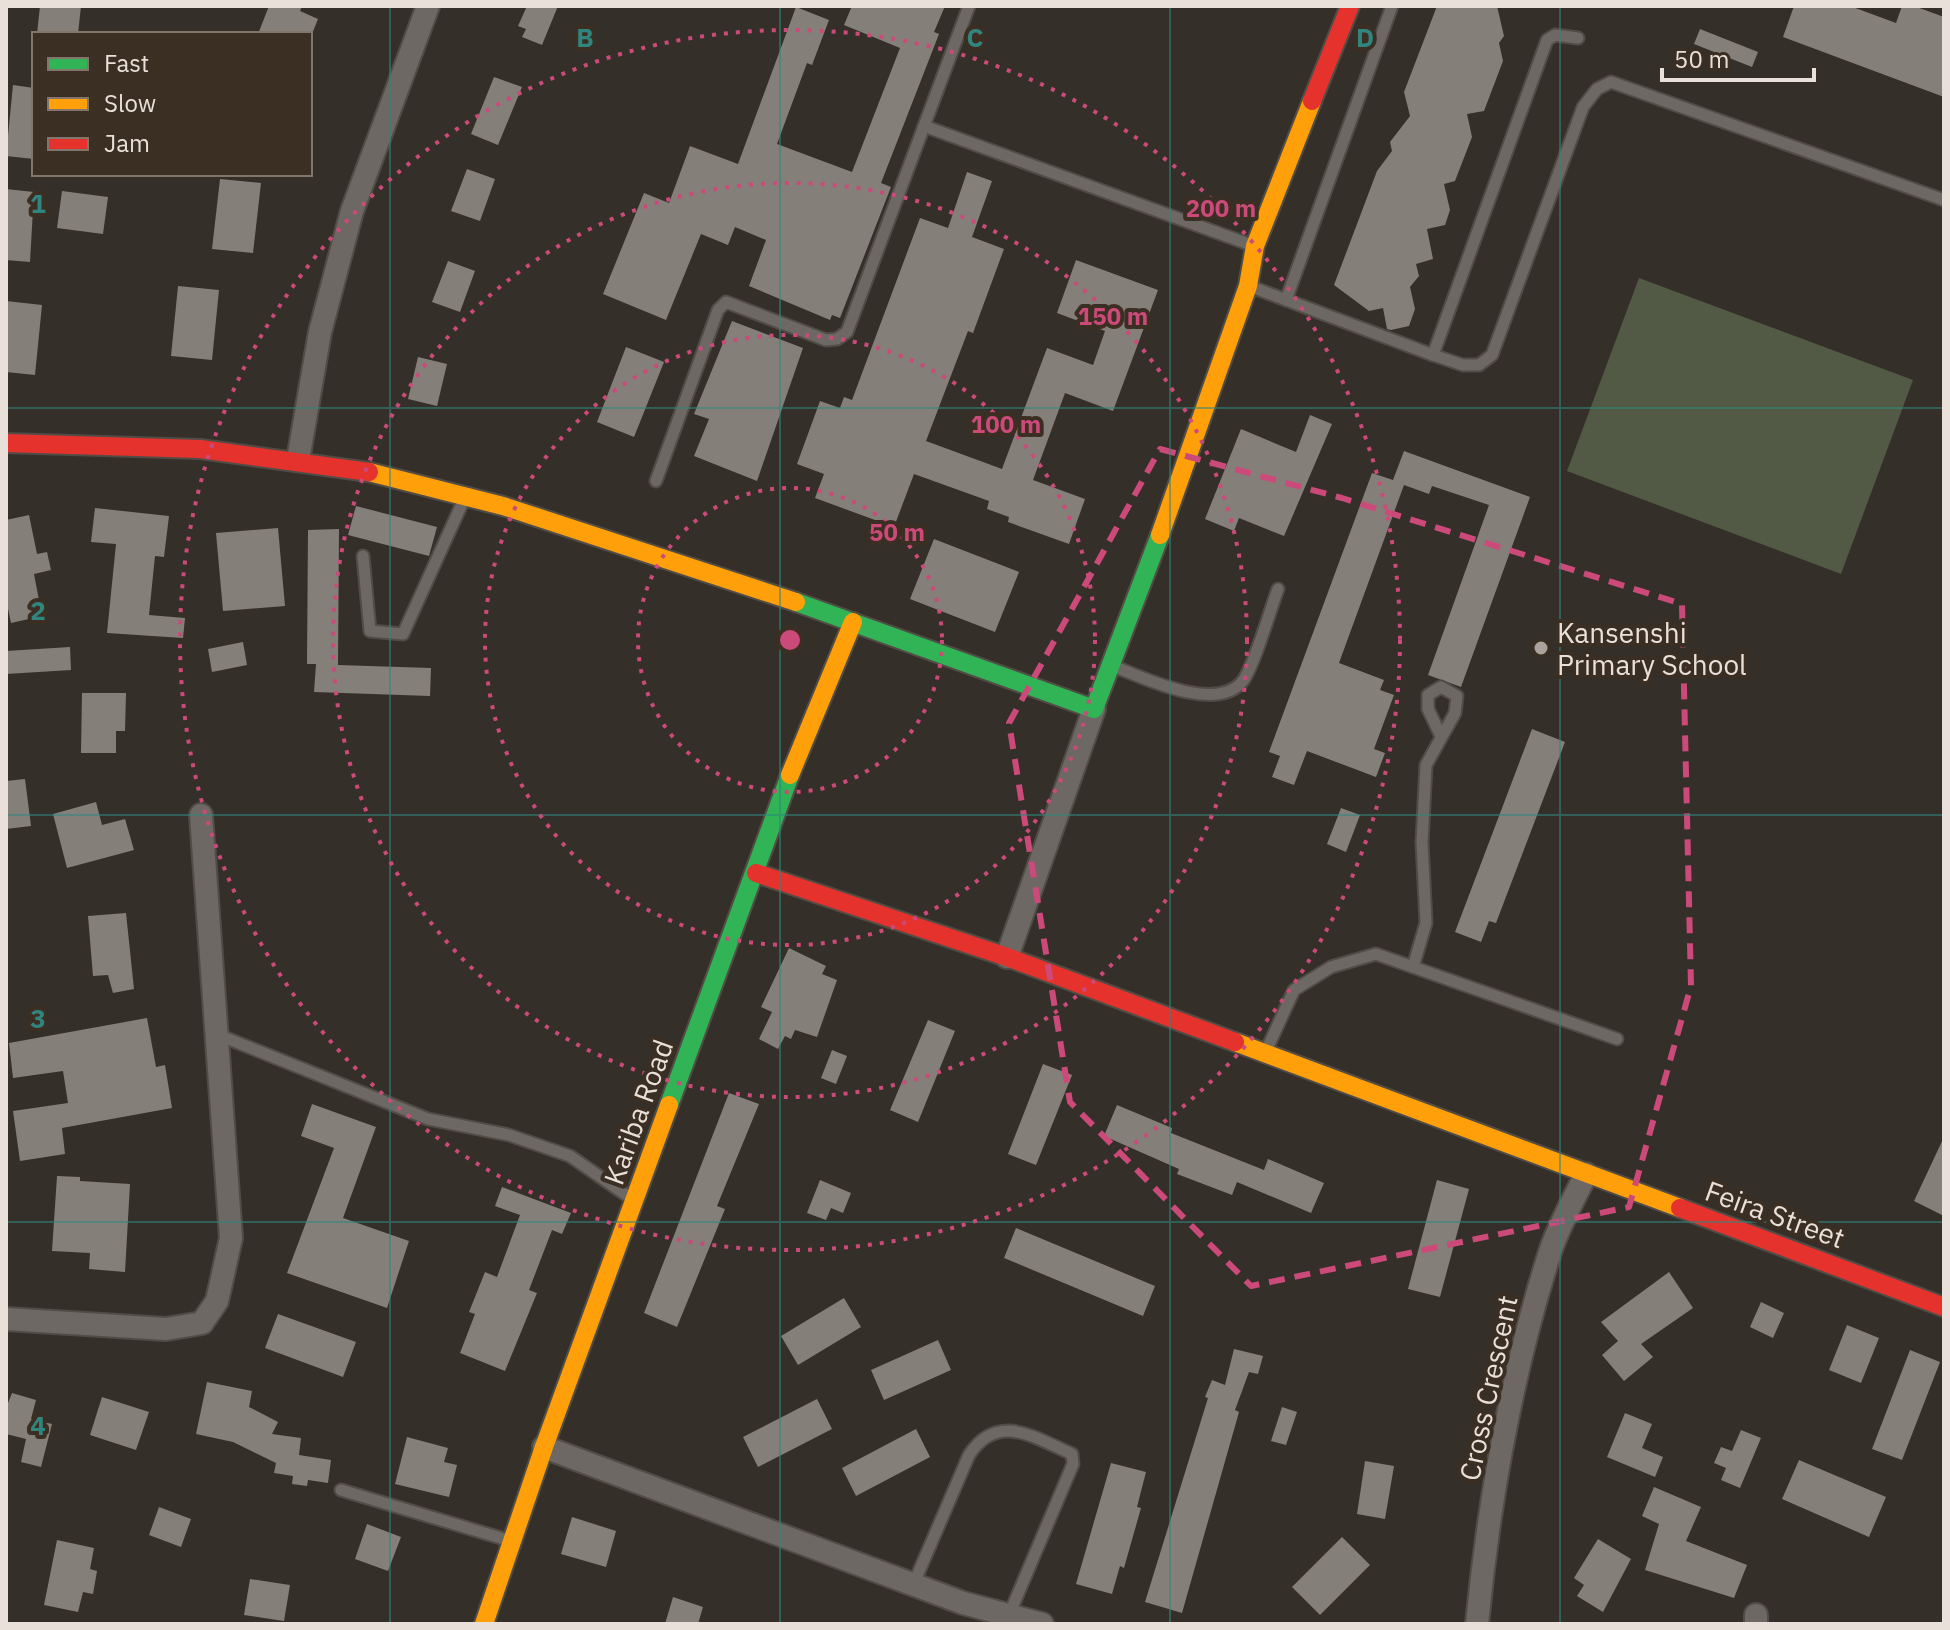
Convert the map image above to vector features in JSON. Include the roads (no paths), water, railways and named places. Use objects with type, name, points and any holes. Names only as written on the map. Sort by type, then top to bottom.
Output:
[{"type":"street","points":[[298,460],[320,332],[352,211],[428,6]]},
{"type":"street","points":[[1007,957],[1248,286],[1255,246],[1350,6]]},
{"type":"street","points":[[6,443],[174,449],[298,460],[391,476],[467,494],[853,622],[1094,709]]},
{"type":"street","name":"Kariba Road","points":[[484,1624],[544,1447],[801,745],[853,622]]},
{"type":"street","points":[[6,1319],[166,1329],[202,1323],[217,1301],[231,1238],[201,815]]},
{"type":"street","name":"Feira Street","points":[[756,873],[1007,957],[1944,1307]]},
{"type":"street","name":"Cross Crescent","points":[[1477,1624],[1484,1557],[1512,1398],[1551,1249],[1586,1174]]},
{"type":"street","points":[[544,1447],[914,1583],[959,1614],[1009,1615],[1042,1624]]},
{"type":"lane","points":[[656,481],[718,310],[726,302],[826,340],[837,339],[847,332],[969,6]]},
{"type":"lane","points":[[1286,300],[1392,6]]},
{"type":"lane","points":[[1433,355],[1547,40],[1555,35],[1578,38]]},
{"type":"lane","points":[[1248,286],[1433,355],[1463,365],[1479,365],[1492,355],[1583,107],[1597,89],[1611,82],[1944,200]]},
{"type":"lane","points":[[924,126],[1255,246]]},
{"type":"lane","points":[[363,556],[370,631],[375,634],[403,634],[467,494]]},
{"type":"lane","points":[[1113,666],[1175,690],[1220,694],[1242,682],[1278,589]]},
{"type":"lane","points":[[1413,967],[1426,923],[1422,842],[1426,765],[1440,734]]},
{"type":"lane","points":[[1264,1055],[1294,990],[1331,967],[1376,954],[1617,1039]]},
{"type":"lane","points":[[216,1034],[428,1119],[509,1135],[570,1156],[635,1201]]},
{"type":"lane","points":[[914,1583],[969,1455],[979,1440],[1010,1430],[1028,1434],[1072,1454],[1073,1464],[1009,1615]]},
{"type":"lane","points":[[341,1490],[512,1541]]},
{"type":"place","name":"Kansenshi Primary School","points":[[1541,648]]}]
